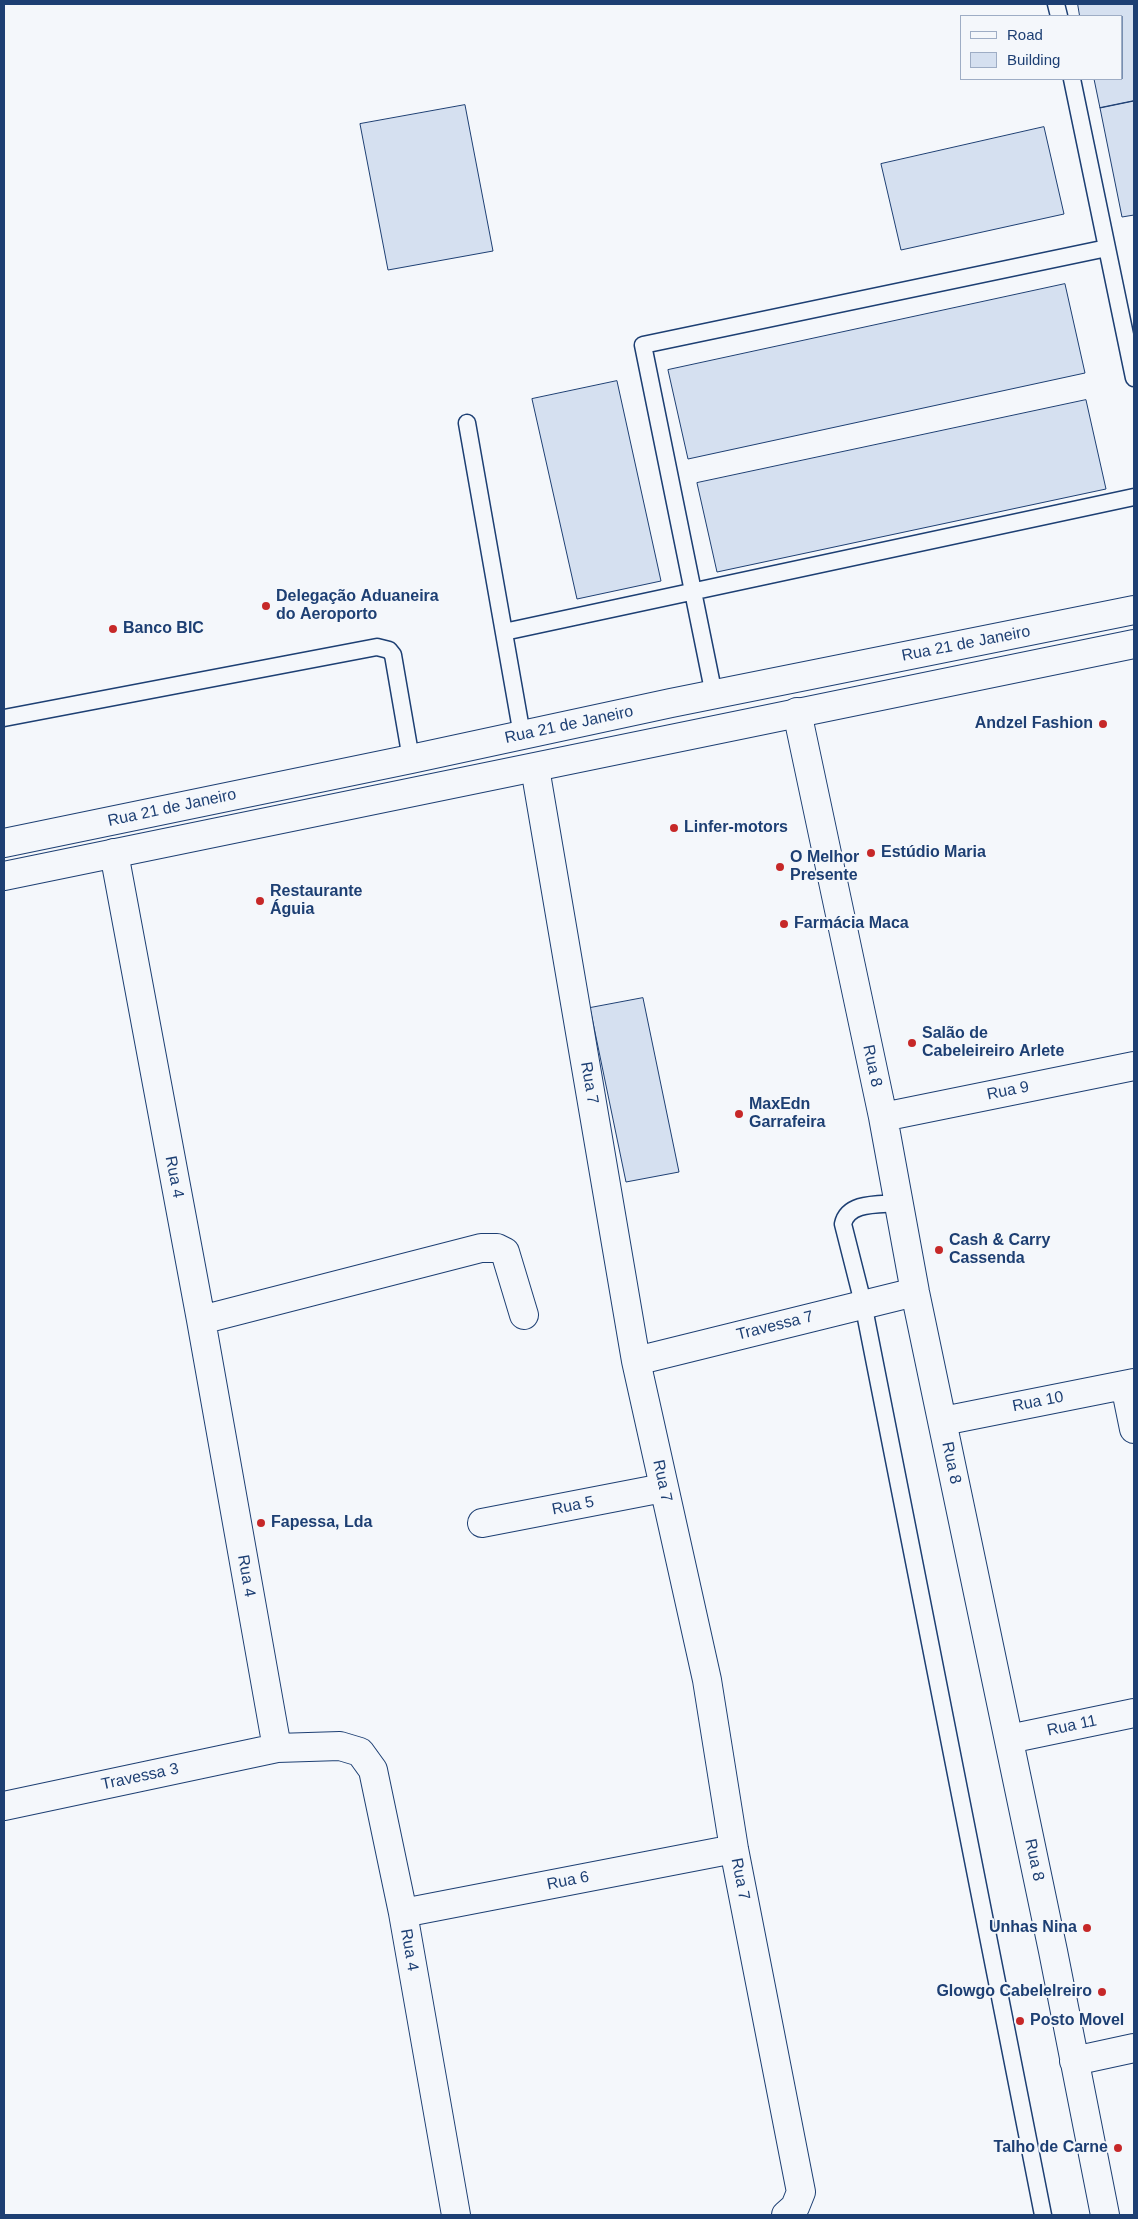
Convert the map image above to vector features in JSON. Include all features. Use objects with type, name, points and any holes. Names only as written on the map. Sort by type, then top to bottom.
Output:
[{"type":"street","name":"Rua 21 de Janeiro","points":[[4,843],[714,694],[1134,610]]},
{"type":"street","name":"Rua 21 de Janeiro","points":[[4,876],[1134,644]]},
{"type":"street","name":"Rua 8","points":[[797,712],[883,1117],[915,1292],[1009,1738],[1105,2215]]},
{"type":"street","name":"Rua 7","points":[[535,768],[636,1361],[706,1680],[734,1849],[801,2192],[795,2207],[786,2215]]},
{"type":"street","name":"Rua 4","points":[[114,853],[201,1320],[277,1748],[340,1746],[360,1752],[373,1770],[403,1913],[456,2215]]},
{"type":"street","name":"Rua 9","points":[[883,1117],[1134,1066]]},
{"type":"street","points":[[201,1320],[481,1248],[497,1248],[505,1252],[524,1315]]},
{"type":"street","name":"Travessa 7","points":[[636,1361],[863,1303],[915,1292]]},
{"type":"street","points":[[1130,1384],[1134,1429]]},
{"type":"street","name":"Rua 10","points":[[943,1421],[1130,1384]]},
{"type":"street","name":"Rua 5","points":[[482,1523],[663,1488]]},
{"type":"street","name":"Rua 11","points":[[1009,1738],[1134,1713]]},
{"type":"street","name":"Travessa 3","points":[[4,1806],[277,1748]]},
{"type":"street","name":"Rua 6","points":[[403,1913],[734,1849]]},
{"type":"street","points":[[1074,2061],[1134,2048]]},
{"type":"lane","points":[[1072,80],[1134,378]]},
{"type":"lane","points":[[714,694],[642,345],[1107,248]]},
{"type":"lane","points":[[466,423],[522,735]]},
{"type":"lane","points":[[504,632],[1134,497]]},
{"type":"lane","points":[[4,718],[377,647],[389,650],[393,656],[411,759]]},
{"type":"lane","points":[[899,1203],[854,1208],[845,1215],[843,1224],[863,1303],[1044,2215]]},
{"type":"building","points":[[1078,4],[1134,4],[1134,101],[1100,108],[1094,80],[1123,80],[1123,15],[1080,15]]},
{"type":"building","points":[[1134,101],[1134,215],[1122,217],[1100,108]]},
{"type":"building","points":[[465,105],[493,251],[388,270],[360,124]]},
{"type":"building","points":[[1044,127],[1064,214],[901,250],[881,164]]},
{"type":"building","points":[[1065,284],[1085,373],[688,459],[668,370]]},
{"type":"building","points":[[617,381],[661,581],[577,599],[532,399]]},
{"type":"building","points":[[1086,400],[1106,489],[717,572],[697,483]]},
{"type":"building","points":[[643,998],[679,1172],[626,1182],[590,1008]]},
{"type":"place","name":"Delegação Aduaneira do Aeroporto","points":[[266,606]]},
{"type":"place","name":"Banco BIC","points":[[113,629]]},
{"type":"place","name":"Andzel Fashion","points":[[1103,724]]},
{"type":"place","name":"Linfer-motors","points":[[674,828]]},
{"type":"place","name":"Estúdio Maria","points":[[871,853]]},
{"type":"place","name":"O Melhor Presente","points":[[780,867]]},
{"type":"place","name":"Restaurante Águia","points":[[260,901]]},
{"type":"place","name":"Farmácia Maca","points":[[784,924]]},
{"type":"place","name":"Salão de Cabeleireiro Arlete","points":[[912,1043]]},
{"type":"place","name":"MaxEdn Garrafeira","points":[[739,1114]]},
{"type":"place","name":"Cash & Carry Cassenda","points":[[939,1250]]},
{"type":"place","name":"Fapessa, Lda","points":[[261,1523]]},
{"type":"place","name":"Unhas Nina","points":[[1087,1928]]},
{"type":"place","name":"Glowgo Cabelelreiro","points":[[1102,1992]]},
{"type":"place","name":"Posto Movel","points":[[1020,2021]]},
{"type":"place","name":"Talho de Carne","points":[[1118,2148]]}]
